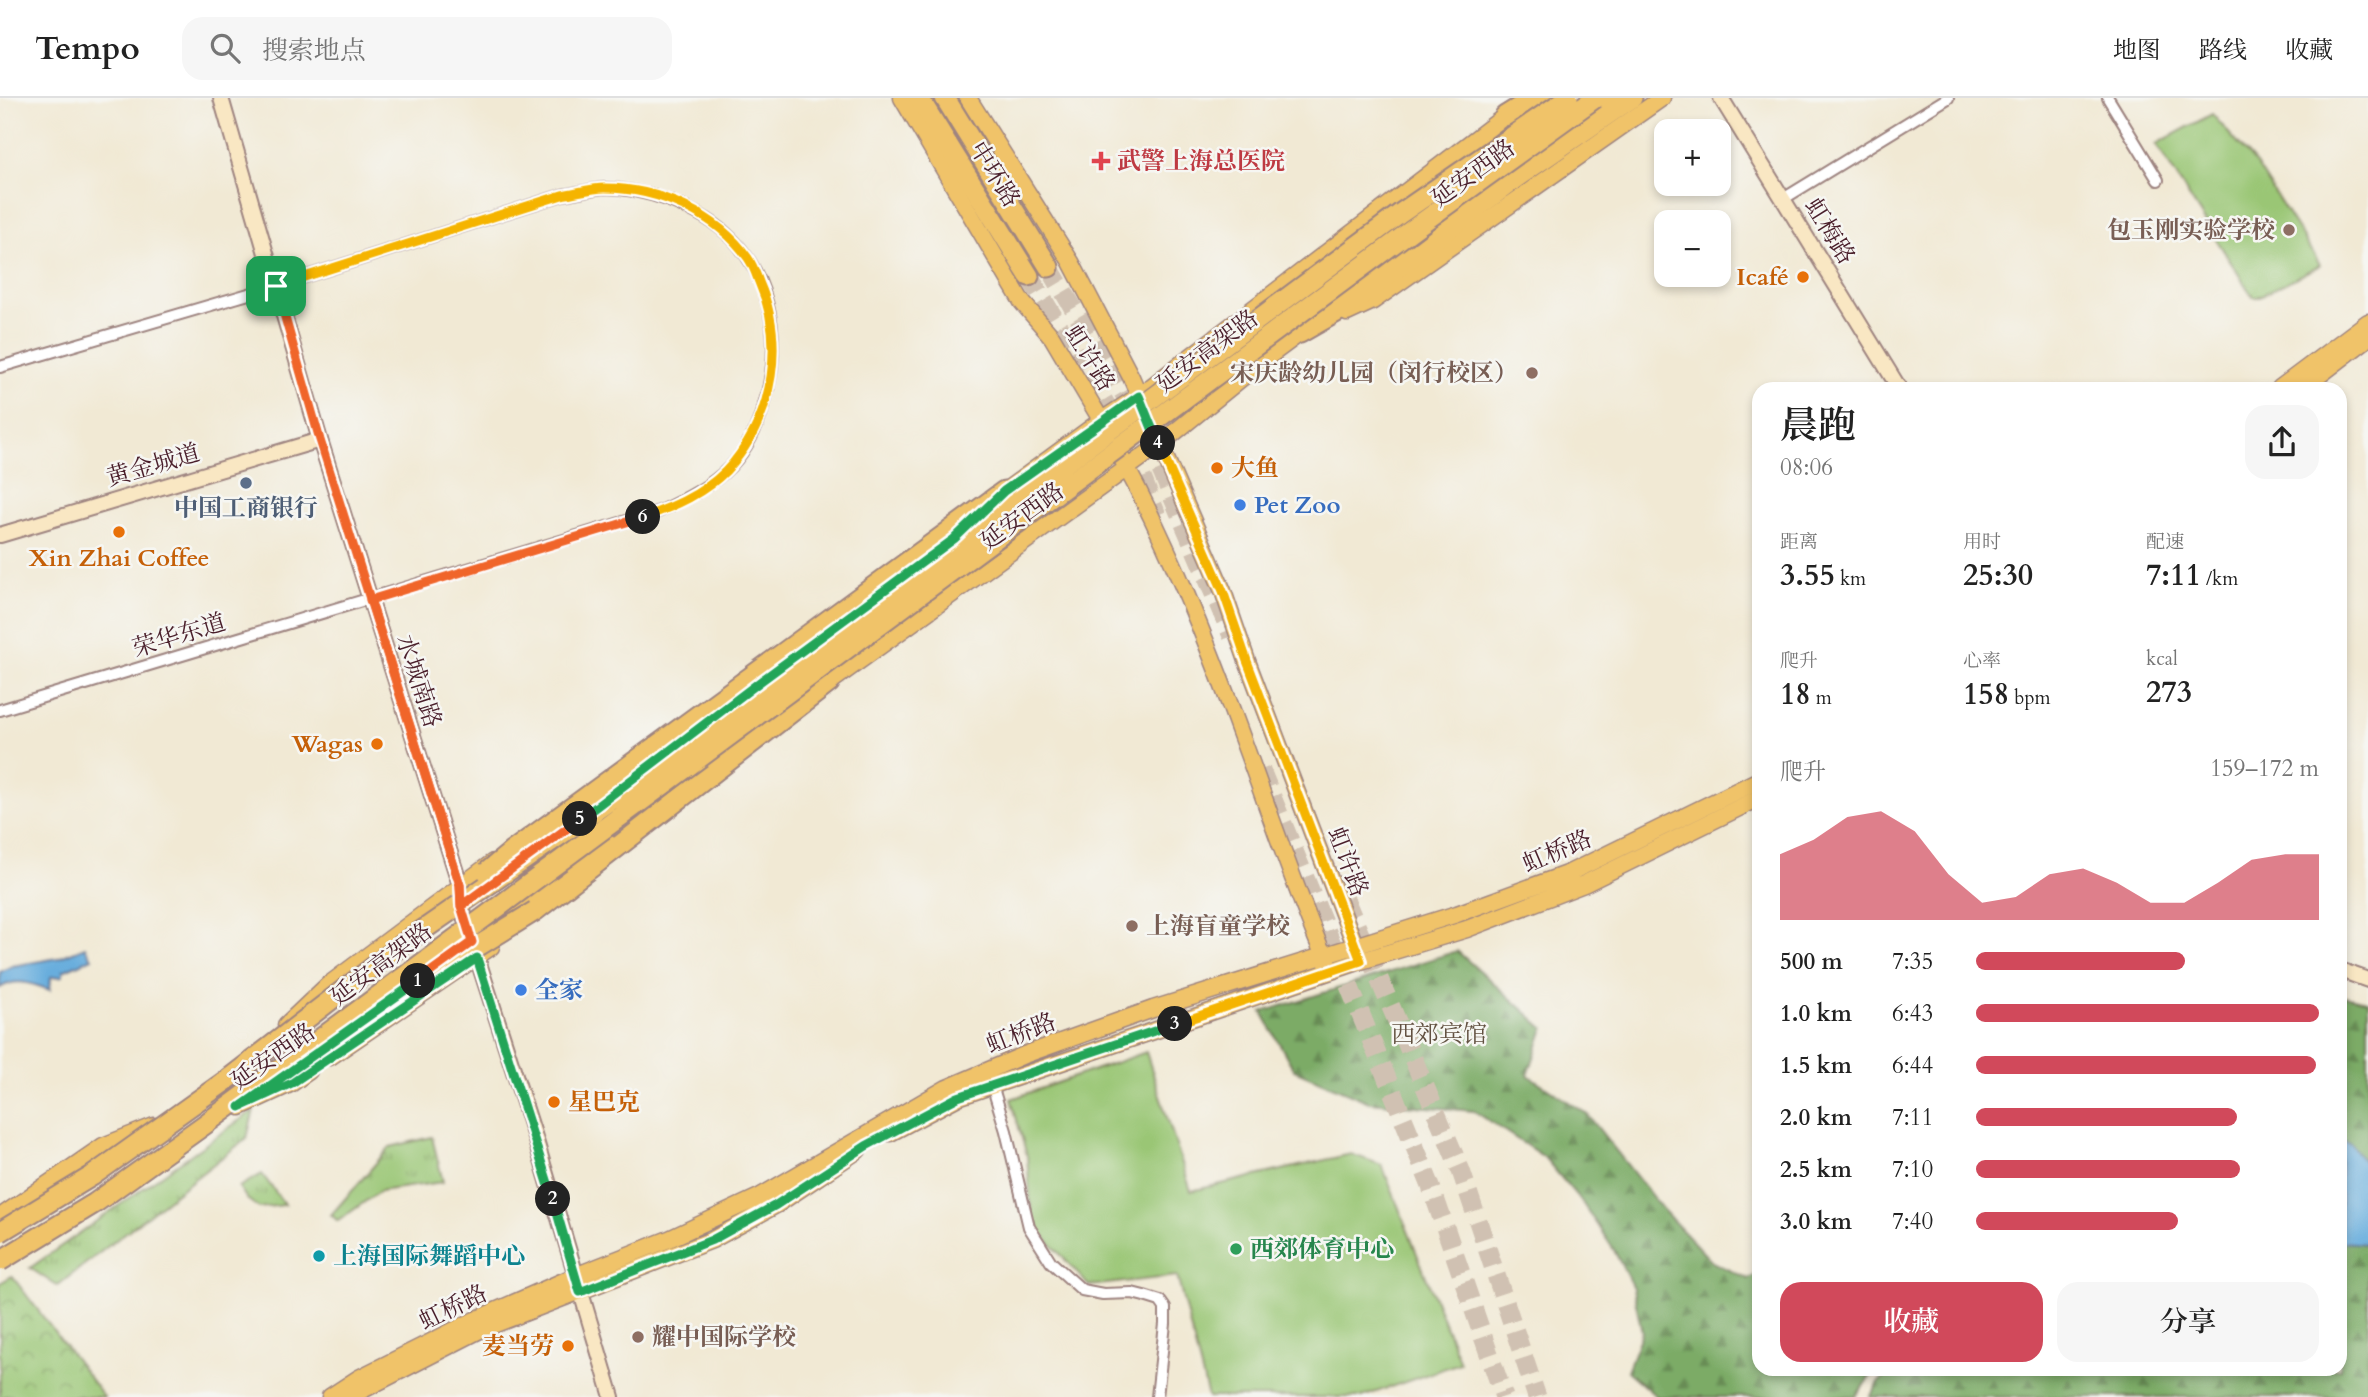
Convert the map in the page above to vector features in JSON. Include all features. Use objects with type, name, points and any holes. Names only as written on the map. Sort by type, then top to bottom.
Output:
[{"type":"highway","name":"中环路","points":[[919,98],[1029,276]]},
{"type":"highway","name":"中环路","points":[[945,98],[1049,267]]},
{"type":"highway","points":[[1505,116],[1534,98]]},
{"type":"highway","name":"延安高架路","points":[[0,1233],[92,1176],[210,1092],[407,941],[651,772],[1401,213],[1567,98]]},
{"type":"highway","name":"延安高架路","points":[[0,1261],[95,1203],[299,1055],[1383,251],[1595,98]]},
{"type":"highway","points":[[1300,333],[1349,305],[1516,177],[1632,98]]},
{"type":"highway","points":[[407,941],[511,852],[1004,491]]},
{"type":"highway","points":[[299,1055],[535,911],[829,683]]},
{"type":"main road","name":"虹许路","points":[[902,98],[1022,302],[1052,337],[1102,420],[1127,468],[1167,551],[1217,671],[1274,829],[1331,972]]},
{"type":"main road","name":"虹许路","points":[[968,98],[1071,262],[1139,396],[1223,591],[1358,953]]},
{"type":"main road","points":[[1505,116],[1514,98]]},
{"type":"main road","name":"延安西路","points":[[0,1233],[243,1066],[503,877],[761,681],[954,539],[1004,491],[1139,396],[1505,116],[1550,98]]},
{"type":"main road","name":"延安西路","points":[[0,1269],[475,950],[754,732],[829,683],[1159,445],[1300,333],[1324,310],[1613,98]]},
{"type":"main road","points":[[1300,333],[1373,301],[1662,98]]},
{"type":"main road","points":[[2288,382],[2368,322]]},
{"type":"main road","points":[[2311,382],[2368,338]]},
{"type":"main road","points":[[243,1066],[327,986],[460,885],[620,771],[753,664],[945,525],[1004,491]]},
{"type":"main road","name":"虹桥路","points":[[330,1397],[359,1378],[475,1320],[712,1240],[776,1205],[866,1146],[958,1097],[1331,972],[1358,953],[1569,873],[1752,783]]},
{"type":"main road","name":"虹桥路","points":[[349,1397],[480,1330],[761,1196],[947,1088],[1024,1055],[1153,1009],[1324,956],[1358,953],[1467,929],[1584,884],[1752,801]]},
{"type":"main road","name":"延安西路","points":[[0,1217],[103,1146],[160,1124]]},
{"type":"main road","points":[[85,1177],[102,1202]]},
{"type":"street","name":"水城南路","points":[[221,98],[320,440],[460,885],[461,906],[534,1134],[612,1397]]},
{"type":"street","name":"虹梅路","points":[[1721,98],[1895,382]]},
{"type":"street","points":[[1783,199],[1948,98]]},
{"type":"street","points":[[2108,98],[2158,180]]},
{"type":"street","name":"荣华东道","points":[[0,710],[660,511],[699,493],[732,465],[753,434],[765,403],[772,370],[774,335],[765,296],[750,260],[726,233],[687,208],[648,193],[604,188],[562,195],[276,286]]},
{"type":"street","points":[[0,367],[276,286]]},
{"type":"street","name":"黄金城道","points":[[0,535],[320,440]]},
{"type":"street","points":[[2347,972],[2368,979]]},
{"type":"street","points":[[992,1085],[1029,1227],[1051,1262],[1082,1290],[1103,1294],[1132,1293],[1160,1301],[1165,1308],[1166,1324],[1162,1336],[1157,1397]]},
{"type":"green space","points":[[2212,114],[2256,164],[2320,265],[2258,297],[2253,297],[2156,144]]},
{"type":"green space","name":"西郊宾馆","points":[[1457,951],[1544,1028],[1528,1075],[1587,1114],[1663,1210],[1712,1262],[1748,1279],[1752,1277],[1752,1376],[1871,1376],[1855,1397],[1657,1397],[1627,1371],[1642,1332],[1633,1288],[1614,1250],[1581,1201],[1544,1157],[1474,1111],[1369,1102],[1294,1070],[1262,1012]]},
{"type":"green space","points":[[2347,996],[2368,1001],[2368,1168],[2347,1142]]},
{"type":"green space","name":"西郊体育中心","points":[[1146,1052],[1191,1191],[1351,1154],[1382,1165],[1460,1363],[1362,1397],[1208,1397],[1177,1276],[1089,1286],[1032,1223],[1027,1156],[1011,1099]]},
{"type":"green space","points":[[254,1110],[247,1138],[57,1286],[30,1268]]},
{"type":"green space","points":[[432,1137],[443,1182],[380,1191],[338,1221],[331,1215],[390,1147]]},
{"type":"green space","points":[[262,1174],[285,1205],[259,1208],[247,1199],[239,1187]]},
{"type":"green space","points":[[2347,1242],[2368,1244],[2368,1397],[1870,1397],[1886,1376],[2347,1376]]},
{"type":"green space","points":[[12,1276],[104,1397],[0,1397],[0,1283]]},
{"type":"water","points":[[85,947],[92,958],[63,971],[63,976],[51,977],[50,990],[18,982],[0,988],[0,972],[12,966],[58,958]]},
{"type":"water","points":[[2347,1142],[2368,1168],[2368,1244],[2347,1242]]},
{"type":"tunnel","points":[[1049,267],[1140,421],[1232,636]]},
{"type":"tunnel","points":[[1029,276],[1126,438],[1157,515]]},
{"type":"tunnel","points":[[1261,770],[1430,1184],[1504,1397]]},
{"type":"tunnel","points":[[1345,899],[1461,1171],[1537,1397]]},
{"type":"place","name":"武警上海总医院","points":[[1101,161]]},
{"type":"place","name":"包玉刚实验学校","points":[[2289,230]]},
{"type":"place","name":"Icafé","points":[[1803,277]]},
{"type":"place","name":"宋庆龄幼儿园（闵行校区）","points":[[1532,373]]},
{"type":"place","name":"大鱼","points":[[1217,468]]},
{"type":"place","name":"中国工商银行","points":[[246,483]]},
{"type":"place","name":"Pet Zoo","points":[[1240,505]]},
{"type":"place","name":"Xin Zhai Coffee","points":[[119,532]]},
{"type":"place","name":"Wagas","points":[[377,744]]},
{"type":"place","name":"上海盲童学校","points":[[1132,926]]},
{"type":"place","name":"全家","points":[[521,990]]},
{"type":"place","name":"星巴克","points":[[554,1102]]},
{"type":"place","name":"西郊体育中心","points":[[1236,1249]]},
{"type":"place","name":"上海国际舞蹈中心","points":[[319,1256]]},
{"type":"place","name":"耀中国际学校","points":[[638,1337]]},
{"type":"place","name":"麦当劳","points":[[568,1346]]},
{"type":"route","points":[[276,286],[320,440],[370,600],[400,695],[460,885],[461,906],[472,942],[240,1107],[292,1083],[477,958],[534,1134],[580,1292],[712,1240],[776,1205],[866,1146],[958,1097],[1361,961],[1247,661],[1235,621],[1139,396],[1004,491],[954,539],[461,906],[460,885],[370,600],[660,511],[699,493],[732,465],[753,434],[765,403],[772,370],[774,335],[765,296],[750,260],[726,233],[687,208],[648,193],[604,188],[562,195],[276,286]]}]
